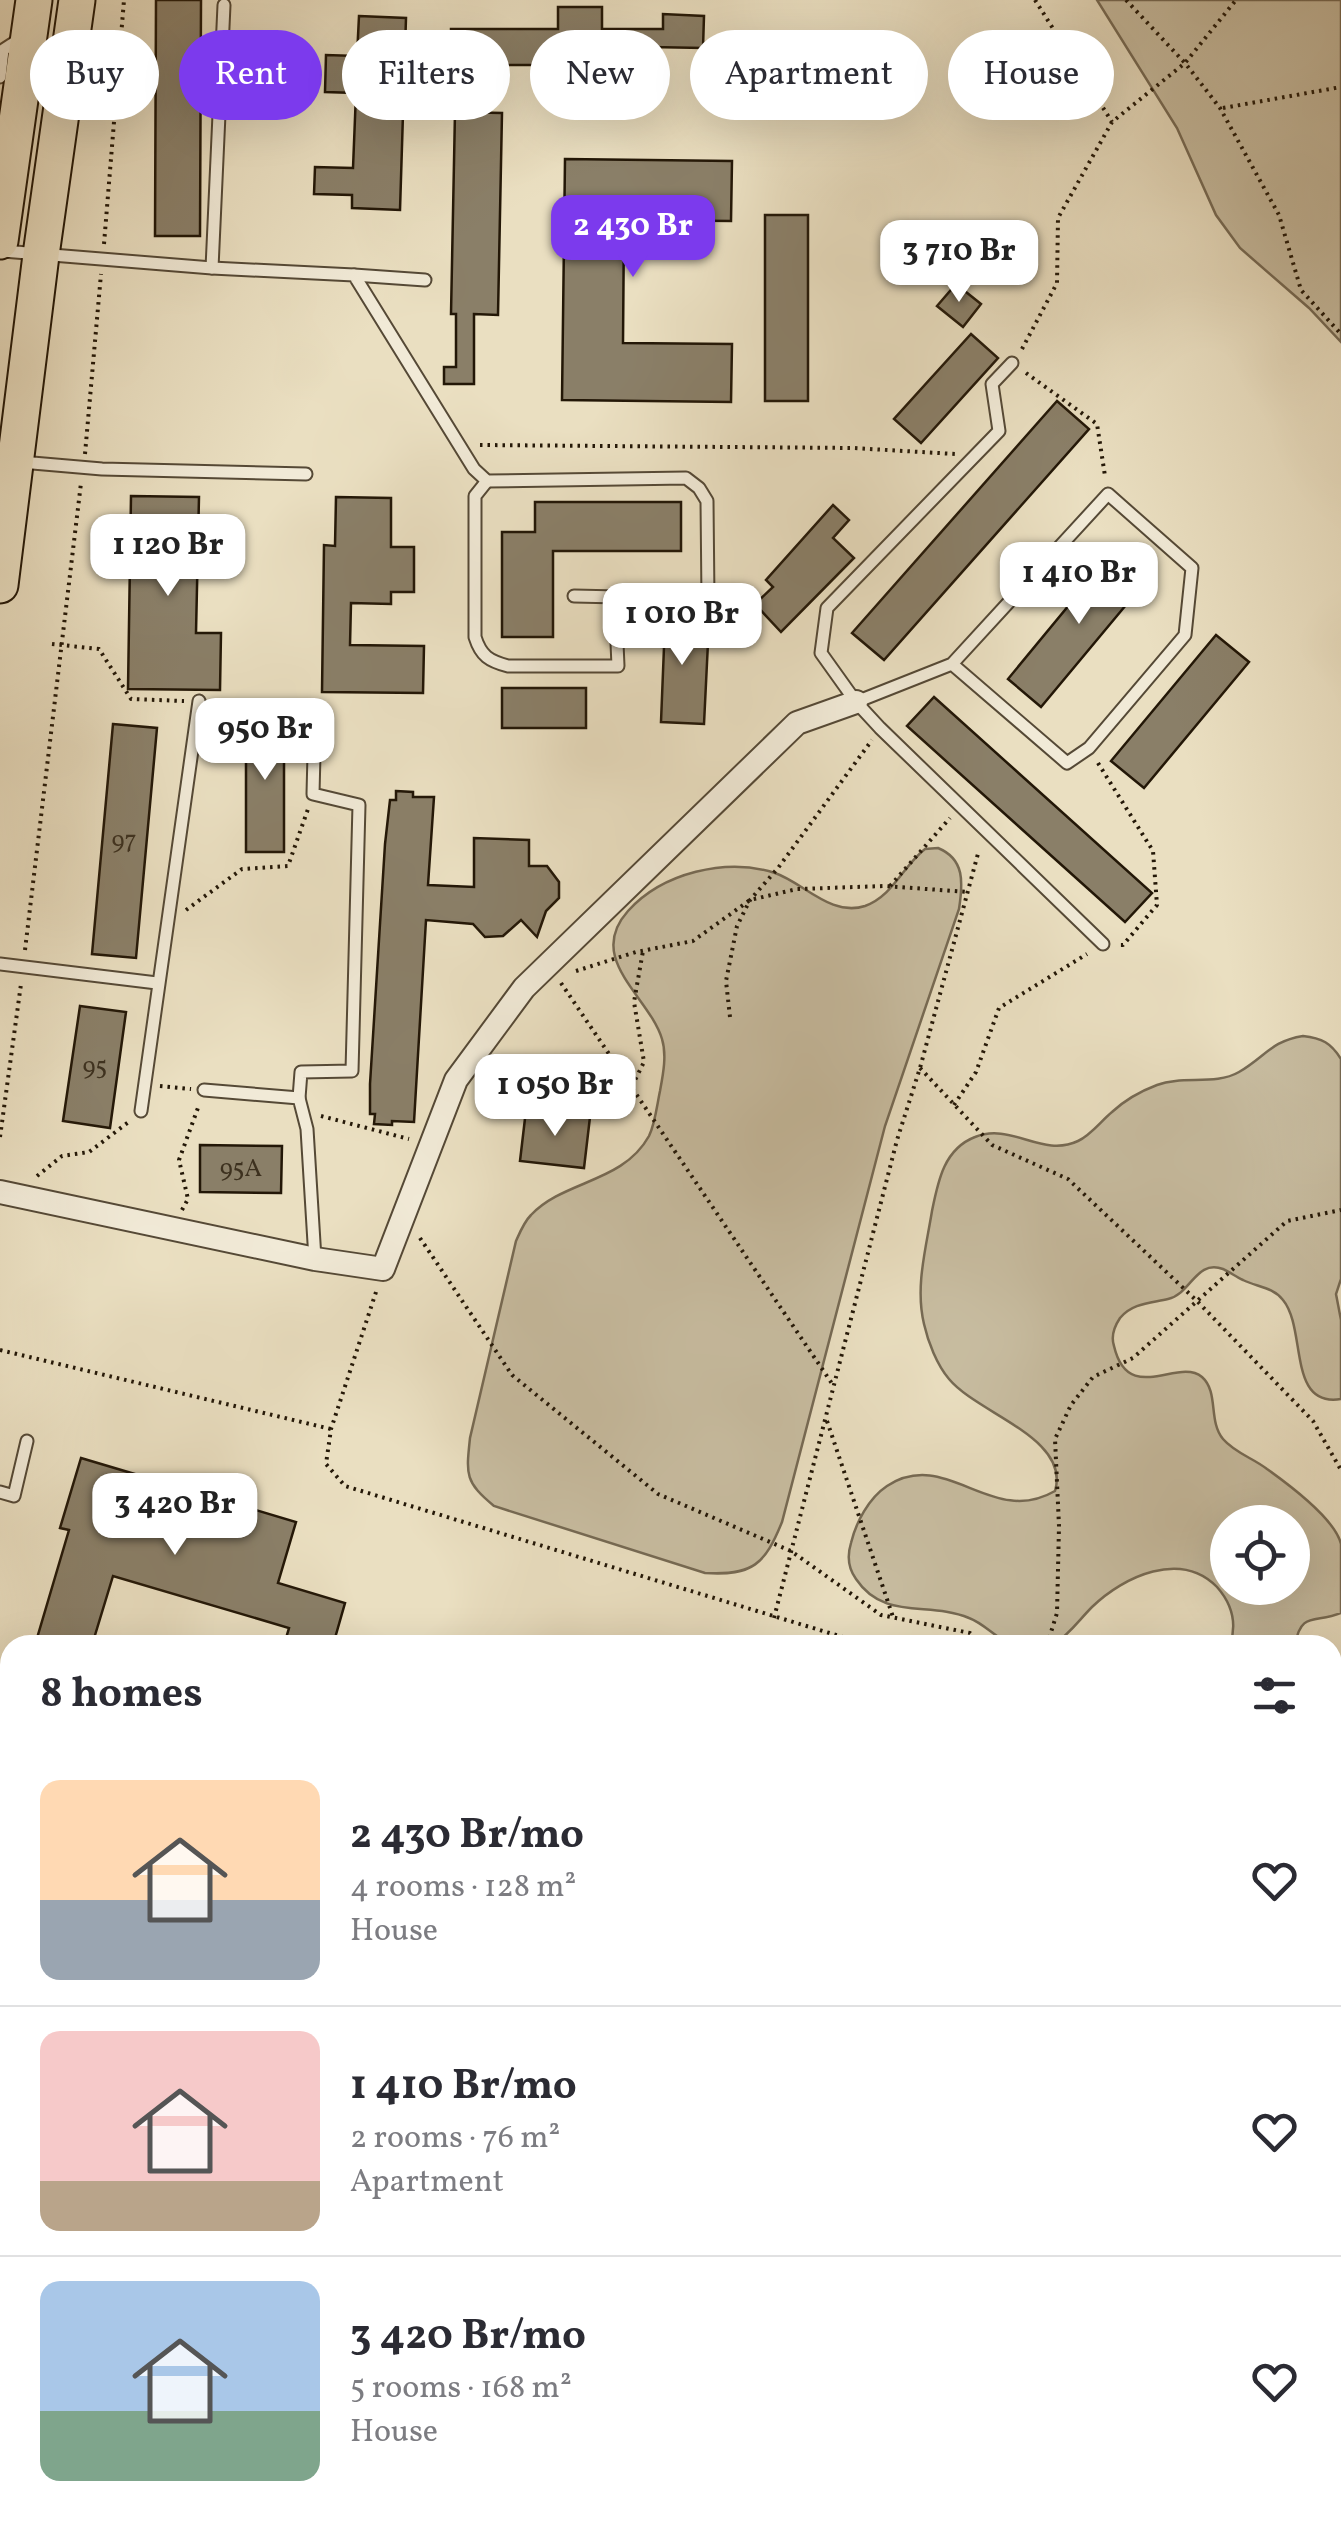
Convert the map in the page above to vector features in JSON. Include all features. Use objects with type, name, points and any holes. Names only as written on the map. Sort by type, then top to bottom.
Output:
[{"type":"main road","points":[[0,585],[77,0]]},
{"type":"main road","points":[[0,241],[32,16]]},
{"type":"street","points":[[7,1194],[315,1259],[384,1269],[456,1080],[552,970],[796,724],[856,702]]},
{"type":"lane","points":[[212,268],[224,6]]},
{"type":"lane","points":[[0,77],[3,50],[32,16]]},
{"type":"lane","points":[[0,251],[425,280]]},
{"type":"lane","points":[[354,275],[474,469],[488,481],[686,478],[699,488],[707,501],[708,599],[574,596]]},
{"type":"lane","points":[[1012,363],[992,384],[999,431],[826,608],[821,653],[880,728],[1103,944]]},
{"type":"lane","points":[[16,462],[306,474]]},
{"type":"lane","points":[[488,481],[475,496],[475,636],[479,651],[491,662],[508,666],[618,666],[615,597]]},
{"type":"lane","points":[[856,702],[952,664],[1108,494],[1192,568],[1185,636],[1089,748],[1067,763],[952,664]]},
{"type":"lane","points":[[141,1111],[199,701]]},
{"type":"lane","points":[[314,754],[313,794],[359,805],[352,1071],[301,1072],[300,1105],[307,1129],[315,1259]]},
{"type":"lane","points":[[0,964],[158,983]]},
{"type":"lane","points":[[204,1090],[300,1105]]},
{"type":"lane","points":[[0,1492],[14,1496],[27,1441]]},
{"type":"path","points":[[0,1138],[84,466],[124,0]]},
{"type":"path","points":[[1036,0],[1112,122]]},
{"type":"path","points":[[1126,0],[1220,108],[1280,215],[1301,290],[1341,334]]},
{"type":"path","points":[[1108,494],[1097,424],[1012,363],[1058,283],[1058,218],[1112,122],[1184,63],[1236,0]]},
{"type":"path","points":[[1220,108],[1341,87]]},
{"type":"path","points":[[460,445],[853,448],[976,455]]},
{"type":"path","points":[[834,1387],[552,970],[693,941],[750,900],[778,868],[880,728]]},
{"type":"path","points":[[166,924],[242,868],[288,866],[313,794]]},
{"type":"path","points":[[890,886],[961,806]]},
{"type":"path","points":[[774,1618],[897,1140],[984,826]]},
{"type":"path","points":[[750,900],[796,890],[890,886],[968,892]]},
{"type":"path","points":[[730,1017],[726,981],[737,926],[750,900]]},
{"type":"path","points":[[632,1087],[644,1062],[634,1002],[643,950]]},
{"type":"path","points":[[920,1068],[992,1145],[1068,1179],[1196,1301],[1313,1421],[1341,1470]]},
{"type":"path","points":[[146,1084],[204,1090],[178,1160],[188,1199],[173,1229]]},
{"type":"path","points":[[300,1105],[429,1144]]},
{"type":"path","points":[[7,1194],[62,1156],[89,1152],[141,1111]]},
{"type":"path","points":[[1050,1635],[1056,1613],[1059,1526],[1056,1438],[1072,1405],[1093,1377],[1133,1358],[1287,1221],[1341,1210]]},
{"type":"path","points":[[404,1214],[512,1375],[658,1494],[792,1551],[881,1615],[972,1635]]},
{"type":"path","points":[[384,1269],[331,1429],[326,1464],[344,1486],[833,1635]]},
{"type":"path","points":[[0,1350],[331,1429]]},
{"type":"path","points":[[827,1421],[894,1620]]},
{"type":"shaded area","points":[[1097,0],[1341,0],[1341,342],[1309,308],[1240,248],[1216,215],[1177,128]]},
{"type":"shaded area","points":[[938,848],[958,865],[959,909],[885,1126],[782,1522],[770,1548],[746,1569],[705,1573],[494,1506],[470,1477],[470,1438],[516,1241],[522,1227],[544,1203],[609,1172],[638,1151],[654,1120],[663,1072],[662,1039],[624,977],[613,945],[628,911],[658,887],[677,878],[736,867],[775,873],[841,907],[865,906],[883,895],[925,849]]},
{"type":"shaded area","points":[[1303,1036],[1330,1045],[1341,1059],[1341,1279],[1336,1294],[1341,1320],[1341,1399],[1324,1399],[1305,1379],[1295,1329],[1283,1300],[1223,1269],[1206,1269],[1176,1296],[1130,1309],[1118,1321],[1114,1346],[1121,1364],[1130,1373],[1142,1377],[1192,1372],[1202,1377],[1210,1390],[1218,1432],[1223,1439],[1287,1484],[1310,1503],[1330,1524],[1341,1544],[1341,1613],[1306,1622],[1298,1635],[1232,1635],[1229,1605],[1310,1605],[1310,1505],[1210,1505],[1210,1582],[1187,1570],[1170,1569],[1136,1577],[1105,1596],[1065,1635],[996,1635],[954,1613],[894,1605],[867,1592],[851,1571],[850,1548],[864,1511],[887,1486],[909,1477],[930,1476],[1010,1500],[1032,1500],[1055,1491],[1056,1472],[1049,1456],[1019,1428],[949,1379],[928,1338],[922,1310],[922,1268],[937,1188],[949,1158],[964,1142],[988,1134],[1052,1145],[1078,1141],[1145,1090],[1167,1082],[1230,1076],[1276,1046]]},
{"type":"building","points":[[156,0],[201,0],[201,30],[179,30],[179,120],[200,120],[200,236],[155,236],[155,120],[159,120],[159,30],[156,30]]},
{"type":"building","points":[[558,7],[602,7],[602,29],[663,29],[663,14],[704,16],[704,30],[690,30],[690,48],[670,47],[670,30],[530,30],[530,65],[510,65],[510,30],[451,30],[558,29]]},
{"type":"building","points":[[359,16],[406,18],[406,30],[358,30]]},
{"type":"building","points":[[326,55],[342,56],[342,93],[325,92]]},
{"type":"building","points":[[355,120],[403,120],[400,210],[352,208],[352,195],[314,194],[315,167],[353,168]]},
{"type":"building","points":[[455,120],[502,120],[498,315],[474,314],[474,384],[444,384],[444,367],[456,367],[456,314],[451,314]]},
{"type":"building","points":[[565,159],[732,161],[731,221],[624,220],[623,343],[732,344],[731,402],[562,400]]},
{"type":"building","points":[[765,215],[808,215],[808,401],[765,401]]},
{"type":"building","points":[[956,284],[981,304],[963,327],[937,306]]},
{"type":"building","points":[[971,334],[998,358],[921,443],[894,419]]},
{"type":"building","points":[[1057,401],[1089,429],[884,660],[852,633]]},
{"type":"building","points":[[131,496],[199,497],[196,633],[221,633],[220,690],[128,689]]},
{"type":"building","points":[[336,497],[391,498],[391,547],[414,547],[414,592],[391,592],[391,604],[351,603],[350,645],[424,646],[423,693],[322,692],[324,545],[335,546]]},
{"type":"building","points":[[535,502],[681,502],[681,551],[553,551],[553,637],[502,637],[502,532],[535,532]]},
{"type":"building","points":[[833,505],[849,520],[833,538],[854,558],[781,632],[755,604],[773,587],[766,580]]},
{"type":"building","points":[[1117,547],[1151,575],[1041,707],[1008,679]]},
{"type":"building","points":[[648,619],[709,622],[704,724],[661,722],[664,647],[647,646]]},
{"type":"building","points":[[1216,635],[1249,662],[1144,788],[1111,761]]},
{"type":"building","points":[[502,688],[586,688],[586,728],[502,728]]},
{"type":"building","points":[[934,697],[1152,893],[1125,922],[907,726]]},
{"type":"building","points":[[246,714],[284,714],[284,852],[246,852]]},
{"type":"building","points":[[113,724],[157,728],[136,958],[92,954]]},
{"type":"building","points":[[396,791],[413,792],[413,797],[434,797],[428,885],[474,887],[474,838],[529,840],[529,866],[547,866],[559,882],[559,898],[546,911],[537,937],[521,920],[503,936],[485,937],[473,924],[426,920],[414,1122],[392,1121],[392,1125],[374,1124],[370,1084],[385,844],[390,800],[396,800]]},
{"type":"building","points":[[80,1006],[126,1012],[110,1128],[63,1121]]},
{"type":"building","points":[[526,1110],[590,1117],[584,1168],[520,1161]]},
{"type":"building","points":[[200,1145],[282,1146],[281,1193],[200,1192]]},
{"type":"building","points":[[81,1458],[296,1522],[278,1583],[345,1603],[336,1635],[287,1635],[289,1628],[113,1576],[95,1635],[38,1635],[69,1530],[60,1528]]}]
